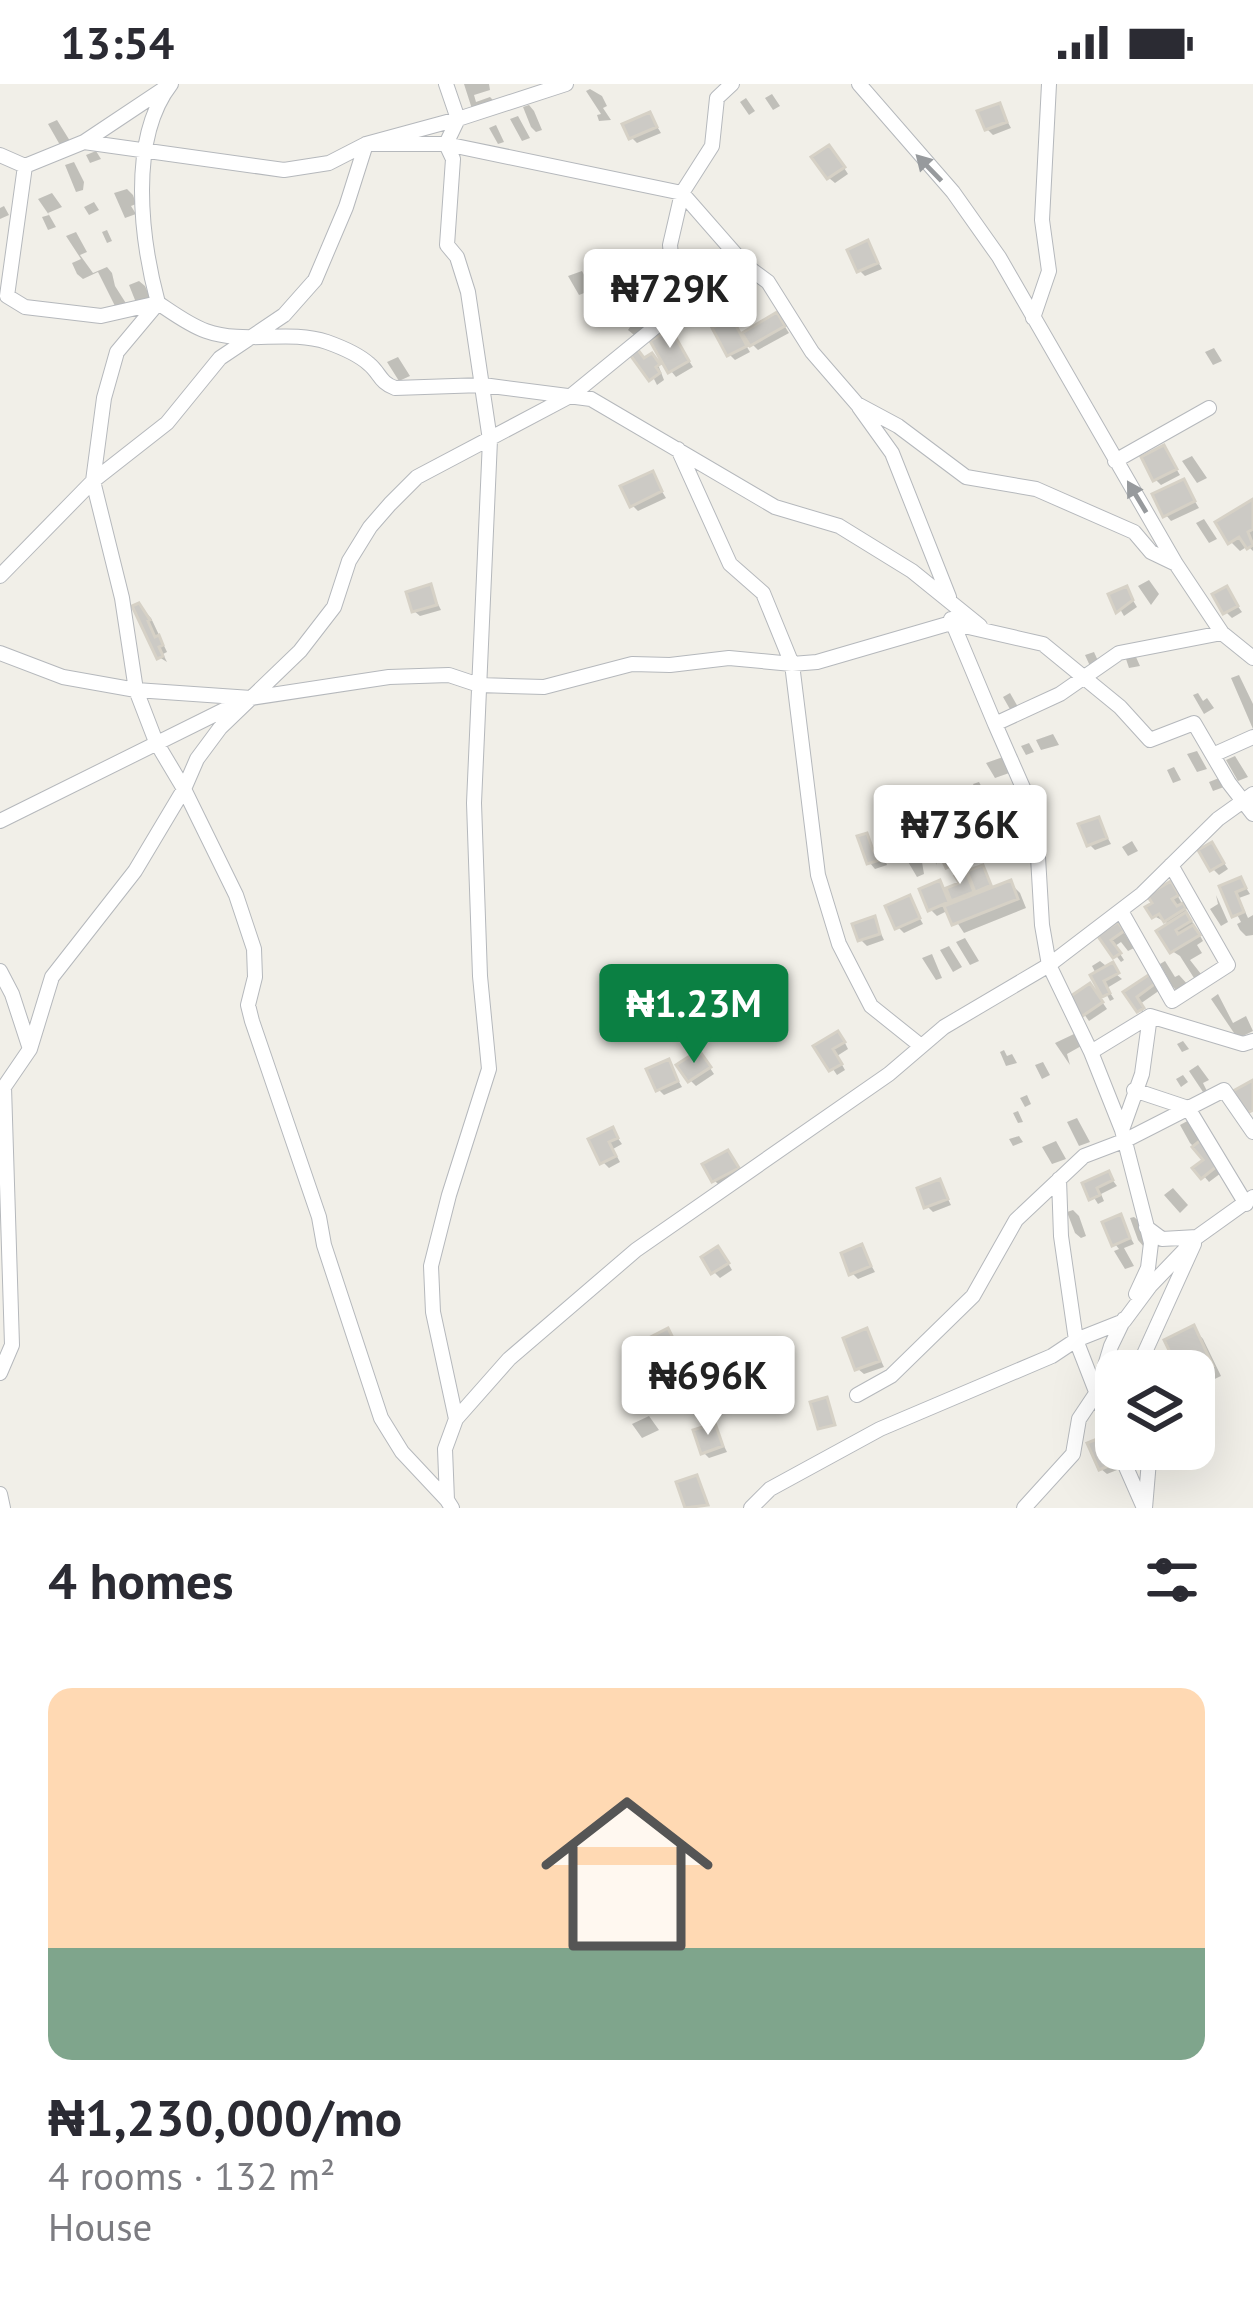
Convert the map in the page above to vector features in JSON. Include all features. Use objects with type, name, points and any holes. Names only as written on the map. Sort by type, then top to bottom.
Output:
[{"type":"street","points":[[446,84],[458,119],[446,144]]},
{"type":"street","points":[[84,142],[284,170],[329,163],[366,144],[566,84]]},
{"type":"street","points":[[665,319],[673,275],[670,245],[682,193],[712,146],[717,98],[732,84]]},
{"type":"street","points":[[859,84],[953,192],[999,257],[1176,564],[1222,633],[1253,658]]},
{"type":"street","points":[[1034,318],[1049,272],[1042,220],[1048,84]]},
{"type":"street","points":[[0,155],[25,166],[84,142],[169,86]]},
{"type":"street","points":[[158,303],[148,268],[141,205],[146,152],[169,86]]},
{"type":"street","points":[[366,144],[446,144],[682,193],[745,265],[768,283],[812,352],[892,453],[951,602],[951,623],[1028,799],[1037,840],[1049,965],[1124,1135],[1151,1243],[1148,1268],[1110,1350]]},
{"type":"street","points":[[0,576],[93,482],[167,423],[220,358],[284,315],[315,280],[346,208],[366,144]]},
{"type":"street","points":[[446,144],[453,159],[447,245],[457,257],[468,292],[490,440],[473,803],[489,1069],[431,1266],[433,1312],[456,1419]]},
{"type":"street","points":[[25,166],[7,296],[25,307],[101,316],[158,303],[209,333],[295,334],[329,343],[364,358],[384,384],[395,388],[483,385],[591,399],[775,508],[839,526],[912,571],[992,633]]},
{"type":"street","points":[[0,1373],[12,1345],[4,1088],[30,1049],[52,977],[135,871],[197,759],[334,607],[349,560],[370,527],[417,477],[568,397],[665,319],[745,265]]},
{"type":"street","points":[[0,285],[10,266]]},
{"type":"street","points":[[158,303],[117,352],[104,398],[93,482],[122,598],[136,690],[156,742],[236,895],[254,949],[255,977],[248,1005],[252,1022],[381,1418],[402,1452],[449,1504]]},
{"type":"street","points":[[857,404],[898,426],[966,477],[1036,489],[1134,532],[1151,551],[1176,564]]},
{"type":"street","points":[[1115,461],[1209,408]]},
{"type":"street","points":[[678,449],[730,564],[763,593],[792,664],[818,875],[838,944],[871,1006],[921,1046]]},
{"type":"street","points":[[0,653],[63,677],[136,690],[250,698],[389,676],[449,675],[479,685],[544,687],[632,664],[729,658],[817,662],[951,623],[1043,644],[1120,707],[1150,740],[1194,723],[1228,783],[1250,803],[1218,819],[1121,911],[1049,965],[944,1027],[855,1098],[636,1250],[508,1359],[456,1419],[445,1449],[449,1504]]},
{"type":"street","points":[[995,724],[1084,680],[1119,653],[1222,633]]},
{"type":"street","points":[[0,821],[250,698]]},
{"type":"street","points":[[1215,754],[1253,737]]},
{"type":"street","points":[[1121,911],[1172,1001],[1228,965],[1171,865]]},
{"type":"street","points":[[0,971],[30,1049]]},
{"type":"street","points":[[1091,1052],[1150,1016],[1243,1044],[1253,1041]]},
{"type":"street","points":[[1124,1135],[1142,1074],[1150,1016]]},
{"type":"street","points":[[752,1508],[770,1489],[880,1429],[1124,1321],[1197,1237],[1249,1200],[1188,1108],[1134,1090]]},
{"type":"street","points":[[857,1395],[891,1376],[973,1296],[1016,1220],[1084,1156],[1224,1090],[1253,1132]]},
{"type":"street","points":[[1059,1179],[1061,1236],[1076,1340],[1095,1389]]},
{"type":"street","points":[[1146,1227],[1162,1239],[1197,1237]]},
{"type":"street","points":[[1148,1350],[1197,1237]]},
{"type":"street","points":[[1024,1508],[1073,1454],[1079,1418],[1095,1394]]},
{"type":"street","points":[[1127,1470],[1144,1508]]},
{"type":"street","points":[[1144,1508],[1148,1470]]},
{"type":"street","points":[[0,1494],[3,1508]]},
{"type":"building","points":[[1000,103],[1007,122],[985,130],[977,111]]},
{"type":"building","points":[[650,112],[657,127],[629,139],[622,124]]},
{"type":"building","points":[[829,145],[845,167],[827,179],[811,157]]},
{"type":"building","points":[[868,240],[878,263],[857,272],[847,250]]},
{"type":"building","points":[[777,312],[785,326],[750,346],[742,333]]},
{"type":"building","points":[[732,318],[747,346],[727,356],[712,328]]},
{"type":"building","points":[[671,329],[689,361],[668,373],[650,341]]},
{"type":"building","points":[[635,346],[644,358],[652,353],[660,364],[656,367],[660,373],[649,381],[628,352]]},
{"type":"building","points":[[1164,445],[1177,469],[1153,481],[1141,457]]},
{"type":"building","points":[[653,471],[662,491],[630,507],[620,486]]},
{"type":"building","points":[[1184,479],[1195,501],[1163,517],[1152,494]]},
{"type":"building","points":[[1253,499],[1253,529],[1248,532],[1253,545],[1247,549],[1239,537],[1228,544],[1215,522]]},
{"type":"building","points":[[431,584],[437,605],[412,612],[406,592]]},
{"type":"building","points":[[1127,586],[1133,600],[1116,613],[1108,594]]},
{"type":"building","points":[[1227,586],[1238,606],[1223,614],[1212,594]]},
{"type":"building","points":[[139,603],[163,645],[159,647],[163,656],[157,659],[132,606]]},
{"type":"building","points":[[1021,800],[1027,810],[993,830],[987,819]]},
{"type":"building","points":[[1099,817],[1107,838],[1087,846],[1078,824]]},
{"type":"building","points":[[896,818],[904,839],[922,832],[924,840],[899,849],[888,822]]},
{"type":"building","points":[[951,831],[964,861],[946,868],[941,843],[930,848],[934,859],[928,861],[921,844]]},
{"type":"building","points":[[867,833],[873,850],[879,848],[883,859],[867,864],[857,836]]},
{"type":"building","points":[[1212,842],[1224,863],[1210,871],[1198,850]]},
{"type":"building","points":[[983,865],[991,885],[975,892],[967,871]]},
{"type":"building","points":[[966,872],[974,892],[951,901],[946,888],[959,883],[955,876]]},
{"type":"building","points":[[1241,877],[1246,888],[1236,892],[1244,912],[1232,917],[1219,886]]},
{"type":"building","points":[[940,880],[949,902],[928,911],[919,889]]},
{"type":"building","points":[[1011,880],[1018,899],[952,925],[944,906]]},
{"type":"building","points":[[1171,881],[1179,895],[1172,899],[1186,908],[1164,922],[1159,914],[1152,918],[1145,907],[1152,903],[1147,895]]},
{"type":"building","points":[[910,895],[920,918],[895,929],[885,906]]},
{"type":"building","points":[[1186,912],[1191,921],[1176,930],[1178,934],[1193,925],[1200,935],[1170,953],[1156,931]]},
{"type":"building","points":[[875,916],[880,934],[858,941],[852,924]]},
{"type":"building","points":[[1118,922],[1124,931],[1111,940],[1121,953],[1113,958],[1097,935]]},
{"type":"building","points":[[1113,962],[1119,973],[1104,981],[1110,993],[1102,997],[1090,975]]},
{"type":"building","points":[[1150,974],[1156,983],[1137,997],[1144,1008],[1137,1012],[1123,992]]},
{"type":"building","points":[[1090,983],[1103,1002],[1081,1017],[1068,998]]},
{"type":"building","points":[[838,1031],[845,1042],[833,1049],[842,1064],[829,1071],[813,1046]]},
{"type":"building","points":[[699,1050],[711,1067],[688,1082],[676,1065]]},
{"type":"building","points":[[669,1059],[678,1081],[656,1091],[646,1069]]},
{"type":"building","points":[[1253,1080],[1253,1110],[1245,1114],[1233,1091]]},
{"type":"building","points":[[613,1127],[618,1138],[609,1142],[616,1156],[600,1164],[588,1139]]},
{"type":"building","points":[[1202,1139],[1221,1163],[1201,1179],[1192,1168],[1203,1160],[1192,1147]]},
{"type":"building","points":[[728,1150],[739,1168],[712,1182],[702,1164]]},
{"type":"building","points":[[1109,1171],[1113,1180],[1097,1188],[1100,1195],[1089,1200],[1082,1183]]},
{"type":"building","points":[[940,1179],[948,1199],[924,1208],[917,1188]]},
{"type":"building","points":[[1121,1214],[1130,1238],[1112,1246],[1102,1222]]},
{"type":"building","points":[[862,1244],[871,1266],[849,1275],[841,1253]]},
{"type":"building","points":[[718,1246],[729,1263],[711,1274],[701,1257]]},
{"type":"building","points":[[1194,1325],[1206,1350],[1169,1350],[1164,1340]]},
{"type":"building","points":[[668,1328],[676,1344],[651,1357],[643,1341]]},
{"type":"building","points":[[867,1328],[880,1361],[855,1370],[843,1338]]},
{"type":"building","points":[[827,1397],[835,1425],[818,1429],[810,1402]]},
{"type":"building","points":[[715,1423],[723,1446],[701,1454],[693,1430]]},
{"type":"building","points":[[697,1475],[708,1505],[685,1508],[676,1482]]}]
